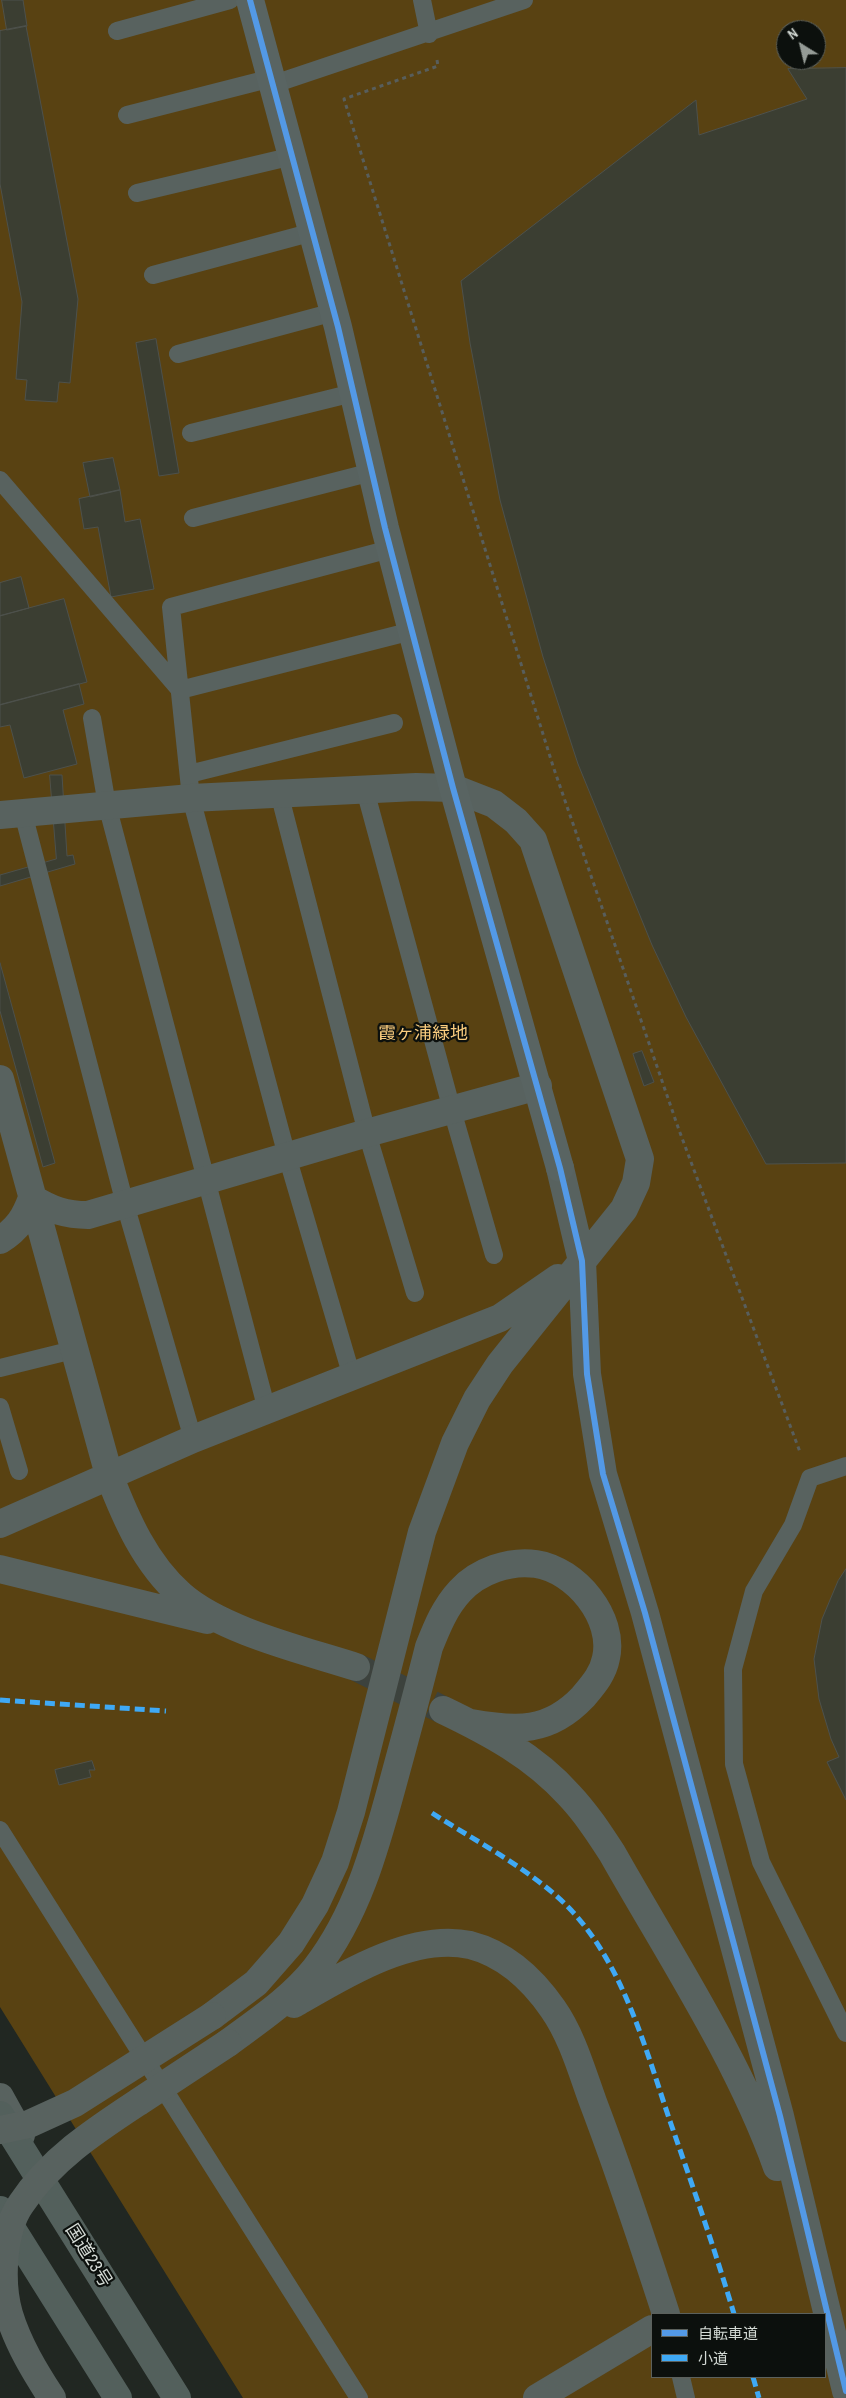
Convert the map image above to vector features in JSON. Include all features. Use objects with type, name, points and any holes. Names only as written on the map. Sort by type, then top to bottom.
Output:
[{"type":"highway","name":"国道23号","points":[[0,2115],[177,2398]]},
{"type":"highway","points":[[0,2210],[118,2398]]},
{"type":"street","points":[[250,0],[334,312],[390,550],[453,788],[560,1168],[582,1261],[587,1374],[603,1474],[645,1613],[780,2116],[842,2355],[846,2391]]},
{"type":"street","points":[[0,2130],[29,2124],[75,2104],[212,2016],[256,1983],[291,1943],[315,1906],[335,1862],[351,1812],[422,1532],[455,1443],[477,1399],[500,1364],[624,1208],[636,1182],[640,1159],[534,840],[516,821],[494,804],[453,788],[279,793],[190,786],[107,804],[11,814]]},
{"type":"street","points":[[0,1079],[73,1350],[109,1476],[124,1514],[142,1547],[161,1574],[182,1596],[206,1612],[240,1628]]},
{"type":"street","points":[[32,1198],[49,1209],[70,1215],[88,1215],[368,1133],[538,1086]]},
{"type":"street","points":[[0,1240],[14,1232],[25,1216],[32,1198]]},
{"type":"street","points":[[0,1524],[193,1439],[500,1318],[582,1261]]},
{"type":"street","points":[[228,2043],[281,2004],[314,1970],[340,1930],[359,1892],[374,1852],[429,1647],[442,1615],[460,1590],[485,1573],[510,1564],[537,1564],[559,1572],[580,1588],[597,1607],[606,1633],[606,1658],[597,1681],[577,1703],[553,1719],[528,1729],[500,1728],[471,1723]]},
{"type":"street","points":[[0,1569],[240,1628],[356,1668]]},
{"type":"street","points":[[442,1710],[471,1723],[515,1748],[555,1781],[590,1819],[612,1853],[735,2069],[766,2135],[842,2355]]},
{"type":"street","points":[[52,2398],[21,2347],[8,2312],[3,2278],[6,2243],[20,2206],[54,2164],[95,2130],[228,2043],[356,1967],[401,1951],[437,1944],[470,1945],[496,1955],[517,1968],[536,1986],[554,2010],[573,2050],[631,2204],[666,2313]]},
{"type":"street","points":[[0,2097],[68,2224]]},
{"type":"street","points":[[537,2398],[651,2330]]},
{"type":"lane","points":[[117,31],[230,0]]},
{"type":"lane","points":[[422,0],[429,34]]},
{"type":"lane","points":[[127,115],[273,81],[429,34],[524,0]]},
{"type":"lane","points":[[137,194],[293,156]]},
{"type":"lane","points":[[153,275],[313,232]]},
{"type":"lane","points":[[178,354],[334,312]]},
{"type":"lane","points":[[192,433],[353,393]]},
{"type":"lane","points":[[193,518],[372,472]]},
{"type":"lane","points":[[0,480],[180,690]]},
{"type":"lane","points":[[352,1377],[288,1156],[190,786],[171,607],[390,550]]},
{"type":"lane","points":[[180,690],[412,631]]},
{"type":"lane","points":[[92,718],[107,804],[267,1410]]},
{"type":"lane","points":[[190,786],[394,724]]},
{"type":"lane","points":[[365,790],[452,1110],[494,1255]]},
{"type":"lane","points":[[279,793],[368,1133],[415,1293]]},
{"type":"lane","points":[[11,814],[193,1439]]},
{"type":"lane","points":[[0,1368],[73,1350]]},
{"type":"lane","points":[[0,1407],[19,1471]]},
{"type":"lane","points":[[846,1466],[810,1478],[793,1525],[754,1591],[733,1669],[734,1764],[761,1862],[846,2033]]},
{"type":"lane","points":[[0,1830],[359,2398]]},
{"type":"lane","points":[[681,2378],[686,2398]]},
{"type":"path","points":[[429,34],[438,66],[344,99],[553,766],[679,1130],[810,1478]]},
{"type":"green space","name":"霞ヶ浦緑地","points":[[0,0],[846,0],[846,2398],[243,2398],[0,2007]]},
{"type":"building","points":[[2,0],[23,0],[27,26],[7,30]]},
{"type":"building","points":[[26,26],[78,299],[70,383],[59,382],[57,402],[25,400],[27,380],[16,379],[22,302],[0,184],[0,31]]},
{"type":"building","points":[[826,68],[846,68],[846,1163],[766,1164],[686,1017],[652,945],[578,764],[543,657],[500,500],[470,343],[461,281],[696,100],[699,135],[807,99],[789,70],[826,70]]},
{"type":"building","points":[[156,339],[179,473],[159,476],[136,343]]},
{"type":"building","points":[[113,458],[120,490],[90,497],[83,463]]},
{"type":"building","points":[[120,490],[125,522],[140,519],[154,589],[111,597],[98,527],[84,529],[79,499]]},
{"type":"building","points":[[21,577],[29,608],[0,616],[0,583]]},
{"type":"building","points":[[64,599],[87,682],[0,705],[0,616]]},
{"type":"building","points":[[79,684],[84,704],[63,710],[77,764],[24,778],[10,725],[0,727],[0,705]]},
{"type":"building","points":[[50,775],[62,775],[67,856],[73,855],[75,864],[0,886],[0,875],[56,859]]},
{"type":"building","points":[[0,963],[55,1163],[43,1167],[0,1011]]},
{"type":"building","points":[[642,1051],[654,1082],[644,1086],[633,1054]]},
{"type":"building","points":[[846,1569],[846,1800],[827,1762],[839,1757],[831,1739],[819,1699],[814,1659],[822,1619],[838,1581]]},
{"type":"building","points":[[92,1761],[95,1770],[89,1770],[91,1777],[59,1785],[55,1770]]},
{"type":"tunnel","points":[[356,1667],[443,1710]]},
{"type":"marked path","points":[[0,1700],[166,1711]]},
{"type":"marked path","points":[[432,1813],[540,1882],[571,1910],[590,1933],[606,1958],[620,1984],[643,2040],[734,2313]]},
{"type":"marked path","points":[[753,2378],[759,2398]]},
{"type":"cycle path","points":[[250,0],[338,327],[385,528],[453,788],[560,1168],[582,1261],[587,1374],[603,1474],[645,1613],[780,2116],[846,2391]]}]
